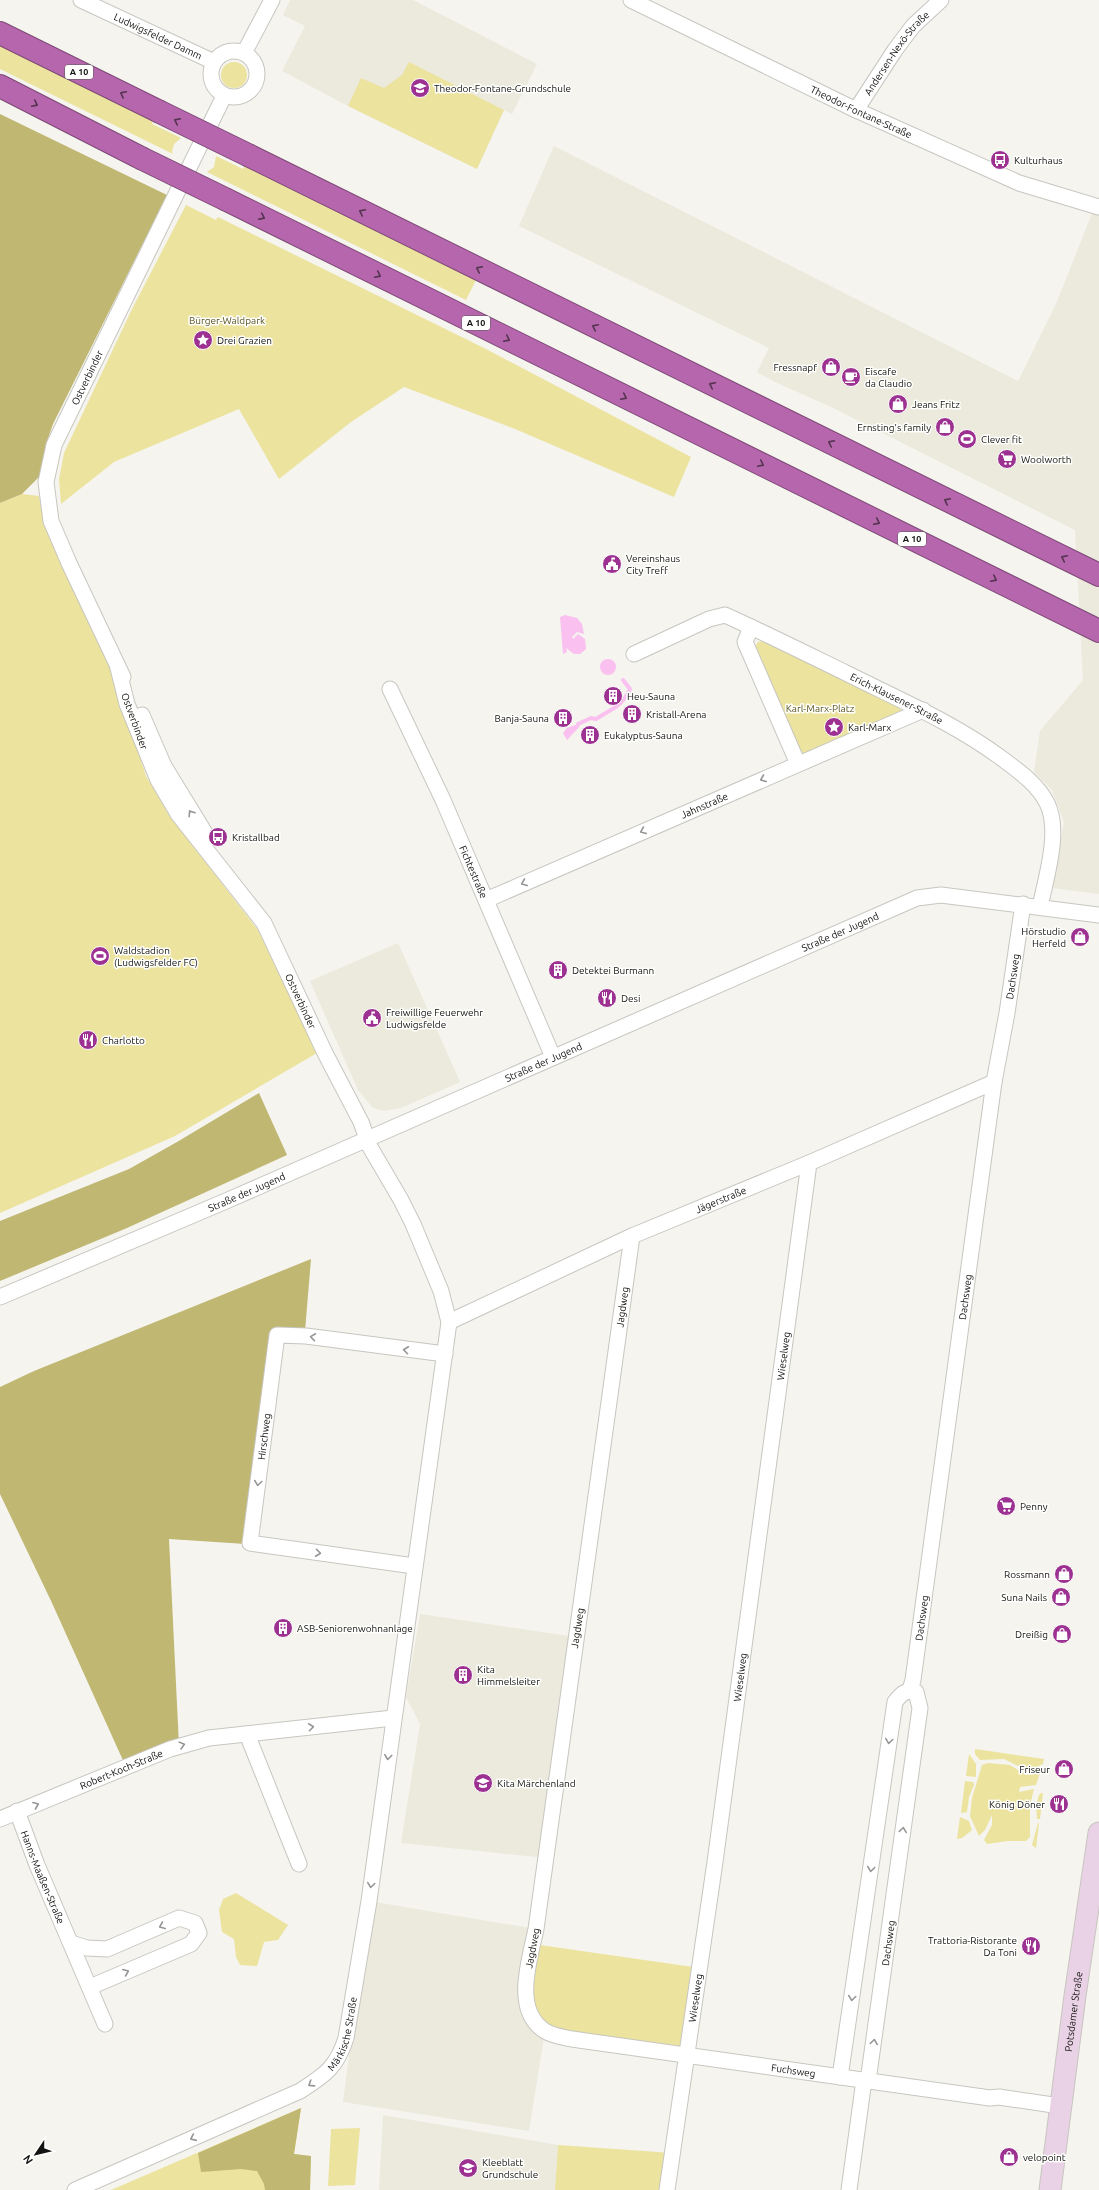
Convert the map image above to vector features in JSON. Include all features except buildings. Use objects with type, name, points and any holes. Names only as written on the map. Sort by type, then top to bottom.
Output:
[{"type":"highway","name":"A 10","points":[[0,32],[1099,575]]},
{"type":"highway","name":"A 10","points":[[0,86],[141,158],[1099,631]]},
{"type":"main road","name":"Potsdamer Straße","points":[[1050,2190],[1060,2106],[1099,1833]]},
{"type":"street","name":"Ludwigsfelder Damm","points":[[81,0],[214,62]]},
{"type":"street","points":[[244,53],[272,0]]},
{"type":"street","name":"Theodor-Fontane-Straße","points":[[630,0],[657,6],[856,110],[1019,183],[1099,207]]},
{"type":"street","name":"Andersen-Nexö-Straße","points":[[856,110],[894,50],[913,26],[941,0]]},
{"type":"street","points":[[233,51],[244,53],[253,60],[256,67],[257,78],[254,85],[250,91],[240,97],[224,96],[218,91],[211,81],[211,69],[214,62],[225,52],[233,51]]},
{"type":"street","name":"Ostverbinder","points":[[224,96],[54,445],[46,482],[51,521],[118,668],[130,688],[164,766],[188,808],[218,853],[224,871],[264,923],[325,1052],[361,1122],[366,1138]]},
{"type":"street","name":"Erich-Klausener-Straße","points":[[634,654],[718,615],[726,615],[923,710],[975,738],[1016,769],[1035,787],[1046,803],[1052,819],[1053,835],[1040,907]]},
{"type":"street","points":[[751,627],[745,642],[798,764]]},
{"type":"street","name":"Fichtestraße","points":[[390,689],[440,794],[553,1057]]},
{"type":"street","name":"Jahnstraße","points":[[486,900],[923,710]]},
{"type":"street","name":"Straße der Jugend","points":[[0,1298],[226,1201],[366,1138],[917,898],[941,895],[1023,904],[1099,915]]},
{"type":"street","name":"Dachsweg","points":[[849,2190],[920,1708],[916,1692],[910,1690],[913,1680],[994,1082],[1008,1005],[1023,904]]},
{"type":"street","name":"Jägerstraße","points":[[448,1322],[632,1236],[809,1163],[994,1082]]},
{"type":"street","points":[[366,1138],[413,1224],[441,1291],[448,1322],[445,1354],[393,1718]]},
{"type":"street","name":"Wieselweg","points":[[667,2190],[744,1658],[809,1163]]},
{"type":"street","name":"Jagdweg","points":[[532,2018],[526,1996],[527,1974],[536,1929],[632,1236]]},
{"type":"street","name":"Hirschweg","points":[[414,1566],[250,1543],[277,1334],[306,1336],[445,1354]]},
{"type":"street","points":[[840,2077],[895,1702],[905,1691],[910,1690]]},
{"type":"street","name":"Robert-Koch-Straße","points":[[0,1819],[17,1811],[35,1806],[170,1749],[209,1738],[393,1718]]},
{"type":"street","name":"Märkische Straße","points":[[75,2190],[300,2091],[326,2074],[341,2053],[346,2038],[369,1901],[393,1718]]},
{"type":"street","points":[[247,1734],[300,1864]]},
{"type":"street","name":"Hanns-Maaßen-Straße","points":[[17,1811],[37,1865],[105,2024]]},
{"type":"street","points":[[71,1943],[88,1948],[107,1949],[179,1918],[195,1923],[199,1933],[191,1944],[90,1987]]},
{"type":"street","name":"Fuchsweg","points":[[532,2018],[545,2031],[572,2040],[1060,2106]]},
{"type":"shaded area","name":"Theodor-Fontane-Grundschule","points":[[290,0],[413,0],[537,64],[512,114],[504,110],[477,169],[348,106],[282,71],[305,26],[283,15]]},
{"type":"shaded area","points":[[0,114],[167,195],[53,424],[46,444],[40,476],[22,494],[0,503]]},
{"type":"shaded area","points":[[554,146],[1018,381],[1056,304],[1099,196],[1099,894],[1052,888],[1064,822],[1052,790],[1034,772],[1040,731],[1083,680],[1075,530],[831,407],[773,381],[757,372],[769,348],[519,226]]},
{"type":"shaded area","points":[[565,615],[577,618],[582,624],[584,634],[577,632],[572,637],[573,639],[578,634],[585,639],[586,649],[580,654],[574,654],[566,648],[567,652],[563,654],[560,617]]},
{"type":"shaded area","points":[[608,659],[615,664],[616,667],[611,674],[608,675],[601,670],[600,667],[605,660]]},
{"type":"shaded area","points":[[578,724],[580,726],[567,740],[563,733],[567,728]]},
{"type":"shaded area","points":[[398,943],[460,1082],[401,1108],[384,1111],[373,1108],[358,1090],[310,981]]},
{"type":"shaded area","points":[[259,1093],[287,1155],[127,1228],[0,1281],[0,1221],[129,1169]]},
{"type":"shaded area","points":[[311,1259],[305,1331],[273,1330],[246,1544],[169,1539],[179,1746],[126,1767],[52,1603],[0,1494],[0,1387],[34,1371]]},
{"type":"shaded area","name":"Kita Märchenland","points":[[420,1614],[576,1637],[546,1858],[401,1843],[420,1724],[406,1697]]},
{"type":"shaded area","points":[[369,1901],[536,1929],[545,2031],[529,2131],[343,2102]]},
{"type":"shaded area","points":[[301,2108],[294,2154],[311,2156],[310,2190],[265,2190],[264,2184],[257,2171],[241,2169],[201,2172],[198,2153]]},
{"type":"shaded area","name":"Kleeblatt Grundschule","points":[[383,2115],[558,2145],[555,2190],[379,2190]]},
{"type":"green space","points":[[0,45],[153,121],[152,124],[181,138],[174,144],[173,154],[0,69]]},
{"type":"green space","points":[[234,62],[243,66],[247,75],[243,84],[234,88],[225,84],[221,75],[225,66]]},
{"type":"green space","points":[[409,62],[504,110],[477,169],[348,106],[361,78],[384,88],[402,75]]},
{"type":"green space","points":[[216,156],[243,169],[245,166],[476,280],[466,300],[207,172],[214,167]]},
{"type":"green space","name":"Bürger-Waldpark","points":[[186,205],[216,220],[218,217],[486,349],[691,457],[674,497],[515,429],[404,387],[351,422],[279,479],[239,409],[114,462],[61,504],[59,479],[64,453],[132,309]]},
{"type":"green space","points":[[22,494],[39,496],[44,524],[112,671],[146,776],[169,815],[258,930],[317,1053],[175,1136],[0,1213],[0,503]]},
{"type":"green space","name":"Karl-Marx-Platz","points":[[764,641],[900,706],[901,711],[805,754],[799,752],[754,648],[758,642]]},
{"type":"green space","points":[[975,1749],[1044,1759],[1043,1764],[1028,1771],[1004,1759],[980,1760],[975,1754]]},
{"type":"green space","points":[[969,1754],[976,1764],[976,1777],[966,1776]]},
{"type":"green space","points":[[988,1763],[1010,1765],[1026,1775],[1040,1773],[1036,1785],[1020,1787],[1019,1792],[1034,1789],[1030,1805],[1030,1837],[1026,1841],[1008,1841],[987,1844],[984,1840],[992,1825],[992,1815],[985,1830],[979,1836],[970,1816],[972,1798],[982,1765]]},
{"type":"green space","points":[[965,1781],[973,1782],[974,1785],[969,1797],[967,1812],[961,1813]]},
{"type":"green space","points":[[1041,1793],[1043,1793],[1040,1819],[1037,1819],[1036,1805]]},
{"type":"green space","points":[[960,1817],[969,1821],[972,1830],[962,1838],[957,1839]]},
{"type":"green space","points":[[1039,1823],[1036,1848],[1032,1845]]},
{"type":"green space","points":[[236,1893],[288,1925],[278,1940],[264,1942],[257,1966],[240,1965],[236,1957],[234,1939],[222,1932],[219,1910],[223,1899]]},
{"type":"green space","points":[[533,1944],[700,1968],[687,2056],[545,2031],[532,2018]]},
{"type":"green space","points":[[301,2108],[294,2154],[311,2156],[310,2190],[111,2190]]},
{"type":"green space","points":[[360,2128],[355,2185],[328,2186],[331,2129]]},
{"type":"green space","points":[[558,2145],[672,2153],[666,2190],[555,2190]]},
{"type":"waterway","points":[[578,724],[591,718],[596,719],[620,704],[630,689],[623,680]]},
{"type":"place","name":"Theodor-Fontane-Grundschule","points":[[420,88]]},
{"type":"place","name":"Kulturhaus","points":[[1000,160]]},
{"type":"place","name":"Drei Grazien","points":[[203,340]]},
{"type":"place","name":"Fressnapf","points":[[831,367]]},
{"type":"place","name":"Eiscafe da Claudio","points":[[851,377]]},
{"type":"place","name":"Jeans Fritz","points":[[898,404]]},
{"type":"place","name":"Ernsting's family","points":[[945,427]]},
{"type":"place","name":"Clever fit","points":[[967,439]]},
{"type":"place","name":"Woolworth","points":[[1007,459]]},
{"type":"place","name":"Vereinshaus City Treff","points":[[612,564]]},
{"type":"place","name":"Heu-Sauna","points":[[613,696]]},
{"type":"place","name":"Kristall-Arena","points":[[632,714]]},
{"type":"place","name":"Banja-Sauna","points":[[563,718]]},
{"type":"place","name":"Karl-Marx","points":[[834,727]]},
{"type":"place","name":"Eukalyptus-Sauna","points":[[590,735]]},
{"type":"place","name":"Kristallbad","points":[[218,837]]},
{"type":"place","name":"Hörstudio Herfeld","points":[[1080,937]]},
{"type":"place","name":"Waldstadion (Ludwigsfelder FC)","points":[[100,956]]},
{"type":"place","name":"Detektei Burmann","points":[[558,970]]},
{"type":"place","name":"Desi","points":[[607,998]]},
{"type":"place","name":"Freiwillige Feuerwehr Ludwigsfelde","points":[[372,1018]]},
{"type":"place","name":"Charlotto","points":[[88,1040]]},
{"type":"place","name":"Penny","points":[[1006,1506]]},
{"type":"place","name":"Rossmann","points":[[1064,1574]]},
{"type":"place","name":"Suna Nails","points":[[1061,1597]]},
{"type":"place","name":"ASB-Seniorenwohnanlage","points":[[283,1628]]},
{"type":"place","name":"Dreißig","points":[[1062,1634]]},
{"type":"place","name":"Kita Himmelsleiter","points":[[463,1675]]},
{"type":"place","name":"Friseur","points":[[1064,1769]]},
{"type":"place","name":"Kita Märchenland","points":[[483,1783]]},
{"type":"place","name":"König Döner","points":[[1059,1804]]},
{"type":"place","name":"Trattoria-Ristorante Da Toni","points":[[1031,1946]]},
{"type":"place","name":"velopoint","points":[[1009,2157]]},
{"type":"place","name":"Kleeblatt Grundschule","points":[[468,2168]]}]
